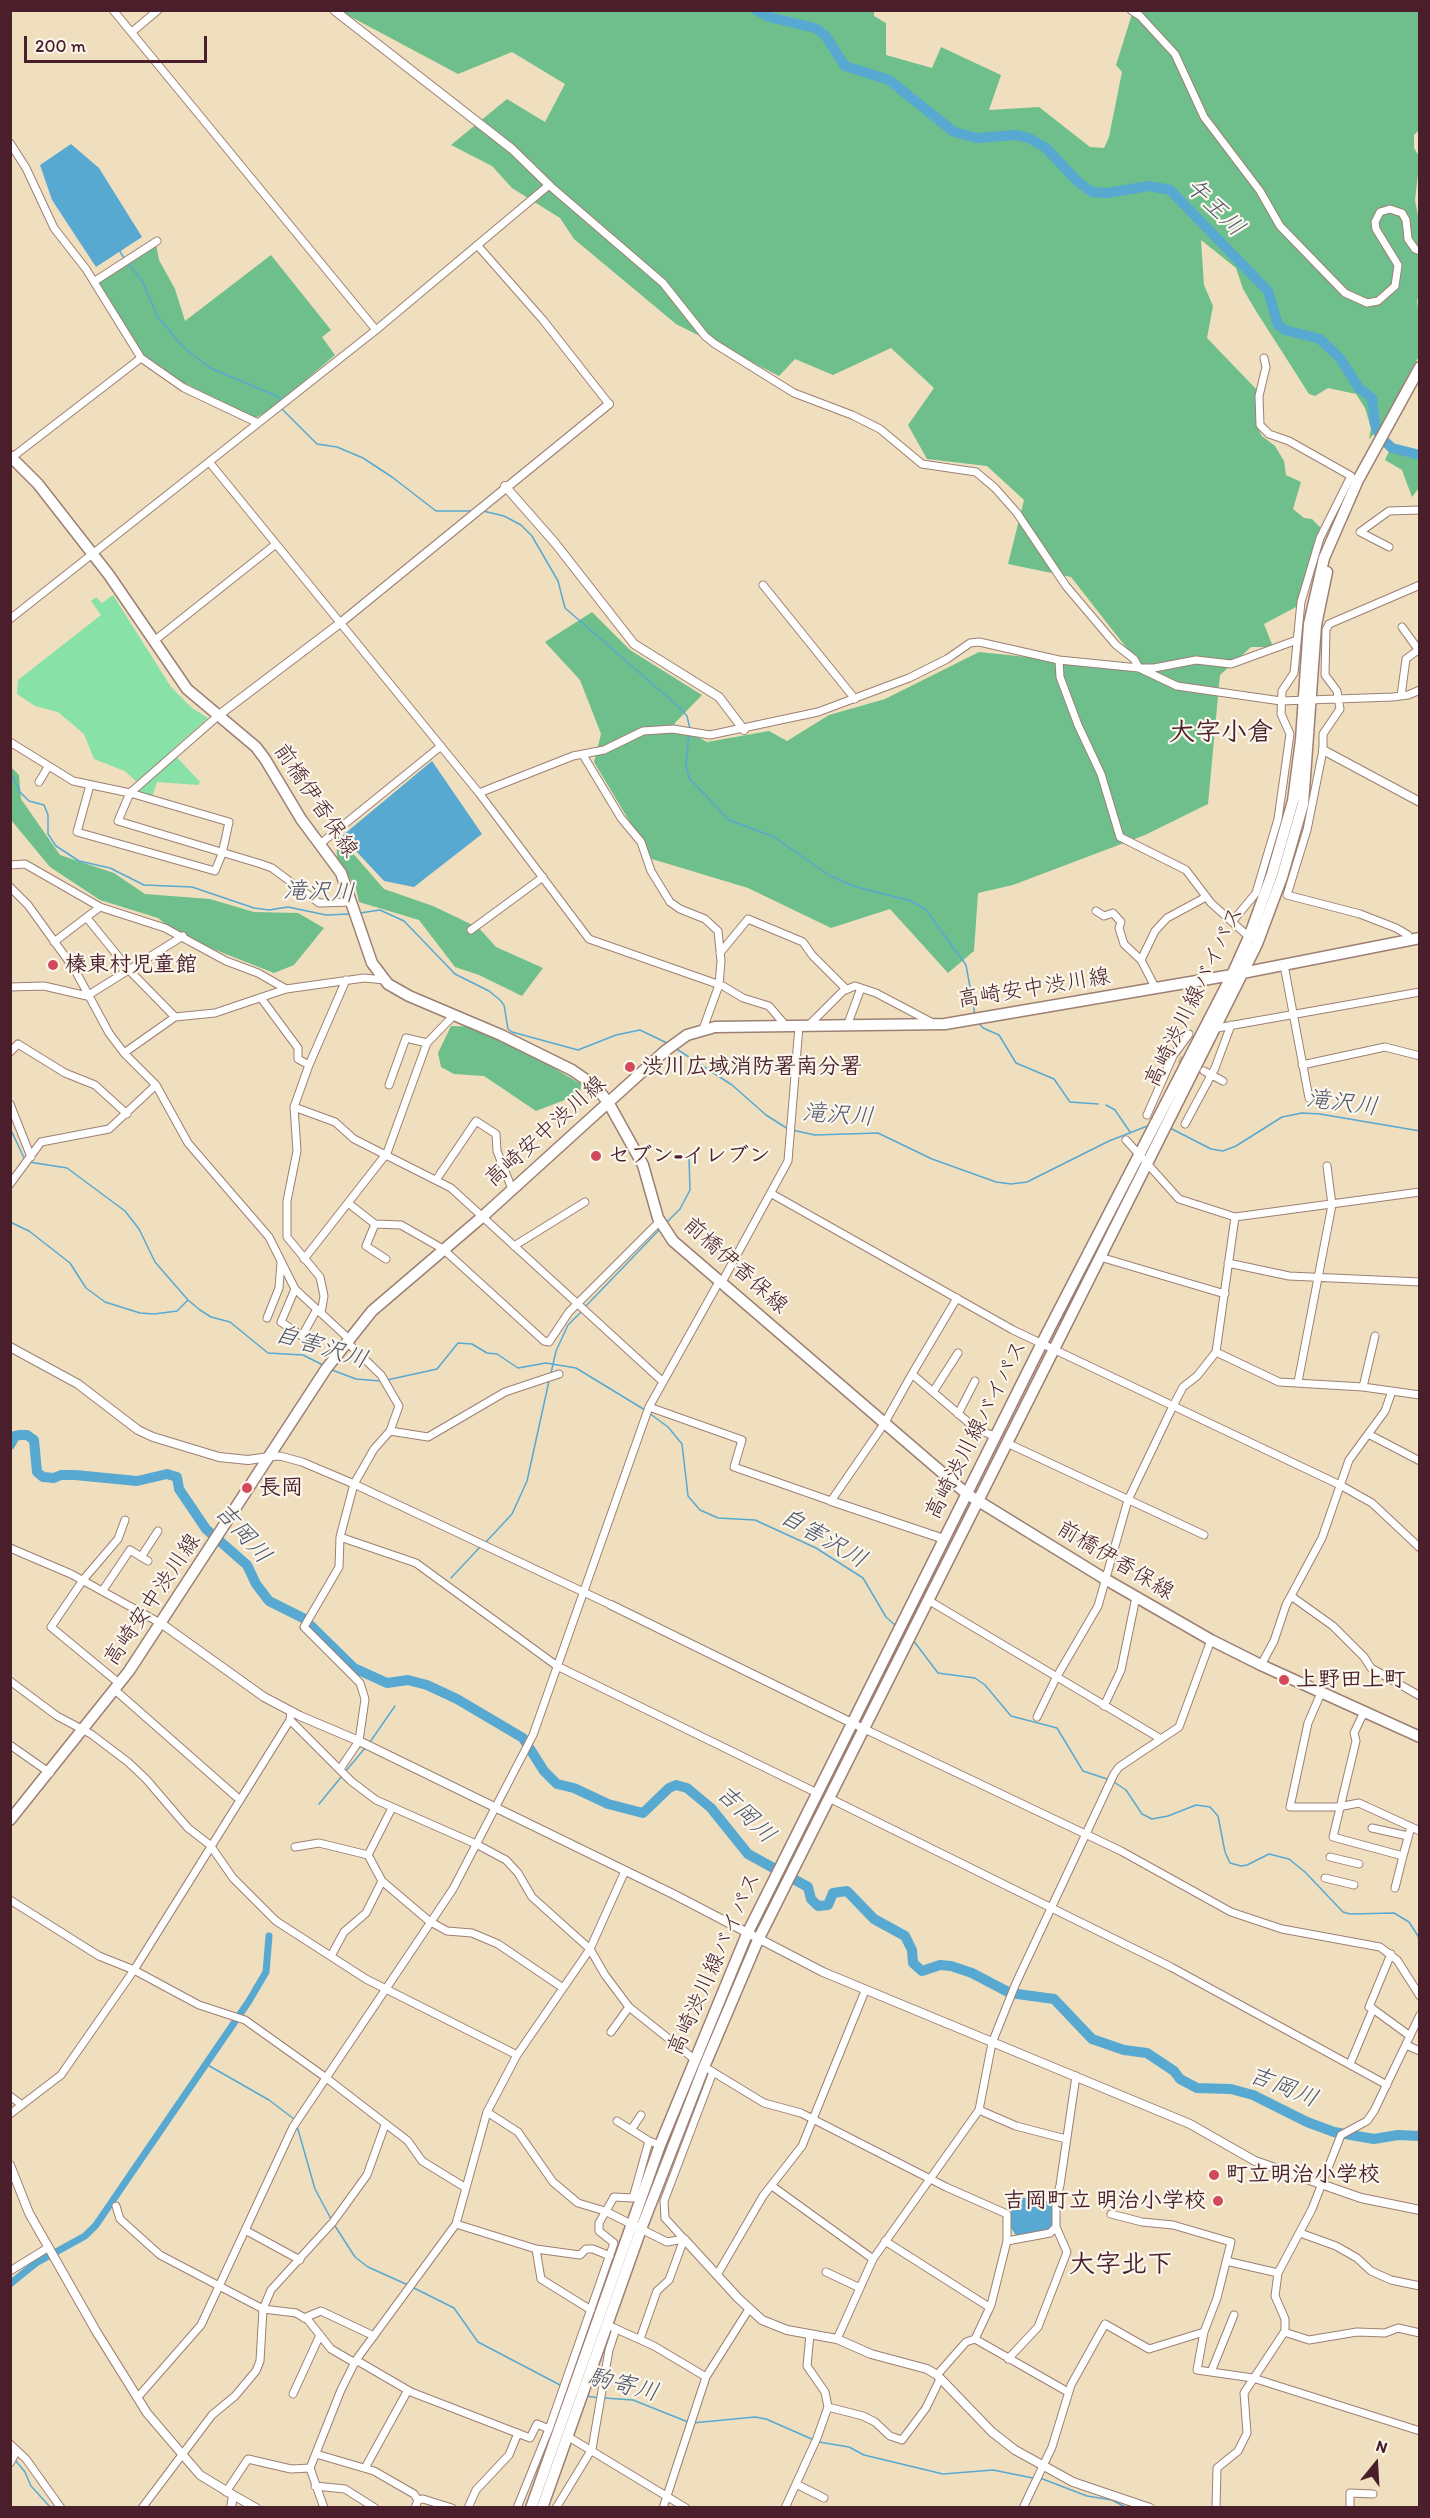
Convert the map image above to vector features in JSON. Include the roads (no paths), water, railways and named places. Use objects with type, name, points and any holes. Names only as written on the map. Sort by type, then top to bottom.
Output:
[{"type":"main road","name":"高崎渋川線バイパス","points":[[531,2508],[636,2226],[709,2069],[758,1940],[1053,1348],[1217,1028],[1238,974],[1282,877],[1298,826],[1306,785],[1310,614],[1327,550],[1358,480],[1419,366]]},
{"type":"main road","name":"高崎渋川線バイパス","points":[[542,2508],[567,2436],[612,2326],[655,2143],[694,2059],[747,1934],[1138,1155],[1238,974],[1272,874],[1293,801],[1308,701],[1316,625],[1333,552],[1349,513],[1419,381]]},
{"type":"main road","name":"前橋伊香保線","points":[[11,457],[38,484],[94,555],[187,689],[256,747],[301,819],[341,873],[372,963],[386,980],[400,992],[501,1035],[581,1075],[608,1102],[643,1165],[660,1221],[673,1240],[967,1494],[1105,1580],[1211,1640],[1419,1737]]},
{"type":"main road","name":"高崎安中渋川線","points":[[10,1820],[85,1730],[162,1624],[329,1365],[372,1311],[482,1217],[679,1040],[703,1029],[934,1024],[985,1018],[1238,974],[1414,939]]},
{"type":"street","points":[[113,10],[376,330]]},
{"type":"street","points":[[132,32],[158,10]]},
{"type":"street","points":[[334,10],[512,149],[549,185],[663,283],[705,336],[715,344],[794,393],[852,415],[880,429],[922,464],[976,472],[995,488],[1017,513],[1066,586],[1116,645],[1134,659],[1140,668],[1177,686],[1281,701],[1340,700],[1418,693]]},
{"type":"street","points":[[1131,10],[1140,16],[1175,54],[1204,117],[1260,191],[1280,226],[1345,293],[1367,303],[1378,301],[1395,286],[1398,265],[1376,229],[1375,222],[1380,212],[1390,209],[1402,213],[1406,220],[1408,239],[1419,250]]},
{"type":"street","points":[[10,143],[26,168],[54,228],[94,281],[141,358],[184,388],[258,423]]},
{"type":"street","points":[[10,620],[376,330],[549,185]]},
{"type":"street","points":[[94,281],[157,241]]},
{"type":"street","points":[[353,904],[319,903],[272,868],[118,821],[130,793],[219,715],[339,624],[505,486],[609,404],[543,320],[478,246]]},
{"type":"street","points":[[11,457],[141,358]]},
{"type":"street","points":[[1232,922],[1250,902],[1260,883],[1282,799],[1290,734],[1281,719],[1281,701],[1285,685],[1294,673],[1300,602],[1325,524],[1351,476],[1264,430],[1260,425],[1259,396],[1266,368],[1264,358]]},
{"type":"street","points":[[210,463],[479,793],[589,939],[719,985],[743,998],[769,1006],[786,1026]]},
{"type":"street","points":[[505,486],[555,543],[634,644],[719,697],[744,730]]},
{"type":"street","points":[[1389,548],[1360,532],[1382,514],[1396,510],[1419,510]]},
{"type":"street","points":[[154,641],[276,544]]},
{"type":"street","points":[[763,585],[855,699]]},
{"type":"street","points":[[1414,939],[1396,928],[1360,914],[1287,895],[1307,830],[1323,750],[1325,728],[1339,713],[1340,700],[1325,675],[1325,639],[1329,624],[1419,585]]},
{"type":"street","points":[[1401,696],[1406,659],[1419,651],[1402,627]]},
{"type":"street","points":[[479,793],[573,756],[604,750],[643,731],[660,729],[710,735],[744,730],[818,712],[909,678],[970,643],[979,642],[1059,660],[1154,668],[1196,660],[1231,664],[1297,640]]},
{"type":"street","points":[[1059,660],[1060,677],[1078,725],[1101,774],[1120,837],[1180,865],[1206,897],[1249,937]]},
{"type":"street","points":[[10,742],[73,781],[130,793],[229,822],[222,854],[215,871],[77,832],[90,785]]},
{"type":"street","points":[[320,844],[441,746]]},
{"type":"street","points":[[1323,750],[1419,802]]},
{"type":"street","points":[[583,755],[621,818],[641,842],[651,871],[670,902],[716,927],[720,953],[719,985],[703,1029]]},
{"type":"street","points":[[39,782],[48,767]]},
{"type":"street","points":[[10,865],[25,864],[100,907],[183,936],[203,949],[258,972],[286,989]]},
{"type":"street","points":[[471,930],[543,877]]},
{"type":"street","points":[[10,886],[28,905],[75,970],[87,996],[124,1053],[156,1085],[188,1143],[268,1237],[295,1289],[381,1374],[399,1406],[390,1431],[374,1449],[354,1484],[340,1537],[339,1567],[304,1628],[360,1683],[365,1699],[359,1741],[340,1769]]},
{"type":"street","points":[[1141,960],[1155,931],[1167,918],[1206,897]]},
{"type":"street","points":[[54,942],[100,907]]},
{"type":"street","points":[[1096,911],[1104,916],[1113,913],[1121,922],[1119,928],[1124,944],[1141,960],[1156,989]]},
{"type":"street","points":[[87,918],[130,970],[175,1017]]},
{"type":"street","points":[[720,953],[748,919],[803,942],[812,956],[846,989]]},
{"type":"street","points":[[10,987],[44,986],[87,996],[183,936]]},
{"type":"street","points":[[1284,965],[1309,1098]]},
{"type":"street","points":[[124,1053],[175,1017],[215,1012],[286,989],[346,981],[386,980]]},
{"type":"street","points":[[295,1289],[281,1322],[302,1336],[319,1311],[324,1296],[320,1277],[287,1237],[285,1222],[289,1182],[297,1151],[294,1107],[309,1065],[346,981]]},
{"type":"street","points":[[138,2397],[201,2325],[293,2127],[429,1921],[453,1889],[533,1735],[649,1408],[662,1381],[788,1161],[803,1026],[846,989],[855,986],[876,993],[934,1024]]},
{"type":"street","points":[[847,1026],[861,988]]},
{"type":"street","points":[[1217,1028],[1419,992]]},
{"type":"street","points":[[261,998],[298,1048],[298,1059],[309,1065]]},
{"type":"street","points":[[304,1259],[387,1153],[427,1043],[454,1015]]},
{"type":"street","points":[[1185,1124],[1231,1025]]},
{"type":"street","points":[[1147,1115],[1189,1034]]},
{"type":"street","points":[[389,1085],[406,1038],[427,1043]]},
{"type":"street","points":[[10,1052],[18,1044],[65,1073],[95,1085],[127,1114]]},
{"type":"street","points":[[1302,1065],[1367,1048],[1385,1047],[1419,1056]]},
{"type":"street","points":[[1208,1073],[1223,1081]]},
{"type":"street","points":[[10,1184],[41,1142],[109,1129],[156,1085]]},
{"type":"street","points":[[10,1104],[31,1157]]},
{"type":"street","points":[[294,1107],[335,1122],[354,1139],[387,1153],[451,1188],[662,1381]]},
{"type":"street","points":[[436,1180],[476,1121],[496,1134],[497,1151],[512,1189]]},
{"type":"street","points":[[1126,1140],[1179,1199],[1235,1217],[1419,1192]]},
{"type":"street","points":[[1298,1382],[1332,1205],[1326,1166]]},
{"type":"street","points":[[771,1194],[1042,1343],[1340,1485],[1372,1503],[1419,1548]]},
{"type":"street","points":[[514,1246],[585,1202]]},
{"type":"street","points":[[348,1203],[375,1224],[401,1225],[443,1249],[544,1341],[549,1342],[578,1304],[660,1221]]},
{"type":"street","points":[[1037,1717],[1056,1678],[1090,1624],[1128,1500],[1173,1406],[1183,1387],[1197,1376],[1216,1352],[1235,1217]]},
{"type":"street","points":[[375,1224],[366,1245],[386,1259]]},
{"type":"street","points":[[1100,1257],[1225,1294]]},
{"type":"street","points":[[267,1318],[279,1288],[281,1259]]},
{"type":"street","points":[[1228,1263],[1289,1276],[1419,1282]]},
{"type":"street","points":[[831,1501],[884,1424],[957,1298]]},
{"type":"street","points":[[1363,1387],[1375,1336]]},
{"type":"street","points":[[11,1348],[78,1384],[138,1430],[153,1437],[219,1456],[248,1460],[280,1456],[302,1461],[611,1605],[1086,1835],[1231,1912],[1282,1929],[1380,1947],[1391,1954],[1419,1996]]},
{"type":"street","points":[[1216,1352],[1279,1382],[1363,1387],[1419,1394]]},
{"type":"street","points":[[933,1392],[958,1353]]},
{"type":"street","points":[[390,1431],[428,1437],[505,1392],[559,1374]]},
{"type":"street","points":[[912,1374],[975,1428],[996,1437]]},
{"type":"street","points":[[958,1414],[975,1381]]},
{"type":"street","points":[[1261,1665],[1274,1641],[1291,1596],[1322,1538],[1349,1460],[1370,1435],[1385,1411],[1392,1391]]},
{"type":"street","points":[[649,1408],[742,1440],[734,1467],[944,1539]]},
{"type":"street","points":[[1370,1435],[1419,1461]]},
{"type":"street","points":[[1006,1443],[1204,1535]]},
{"type":"street","points":[[125,1520],[118,1539],[83,1580],[51,1627],[240,1800]]},
{"type":"street","points":[[141,1557],[158,1531]]},
{"type":"street","points":[[340,1537],[416,1563],[557,1666],[817,1792]]},
{"type":"street","points":[[118,1539],[148,1562]]},
{"type":"street","points":[[10,1548],[83,1580],[162,1624],[291,1715],[359,1741],[865,1991],[1190,2124],[1255,2161],[1361,2198],[1419,2210]]},
{"type":"street","points":[[103,1590],[130,1550]]},
{"type":"street","points":[[1291,1596],[1333,1626],[1364,1657],[1371,1668],[1419,1696]]},
{"type":"street","points":[[1104,1706],[1120,1670],[1136,1597]]},
{"type":"street","points":[[928,1600],[1161,1739]]},
{"type":"street","points":[[837,2338],[873,2259],[979,2110],[992,2043],[1016,1983],[1119,1767],[1181,1724],[1211,1640]]},
{"type":"street","points":[[10,1680],[57,1716],[85,1730],[146,1779],[188,1828],[210,1845],[232,1878],[276,1921],[386,1989],[517,2055]]},
{"type":"street","points":[[1321,1693],[1308,1723],[1290,1807],[1359,1803],[1419,1831]]},
{"type":"street","points":[[1364,1712],[1353,1733],[1356,1741],[1333,1837],[1403,1856]]},
{"type":"street","points":[[291,1715],[340,1769],[376,1800],[476,1844],[506,1860],[518,1873],[532,1897],[590,1949],[605,1975],[629,2007],[694,2059]]},
{"type":"street","points":[[10,2114],[61,2075],[134,1970],[291,1715]]},
{"type":"street","points":[[10,1745],[50,1773]]},
{"type":"street","points":[[829,1798],[1171,1967],[1388,2085]]},
{"type":"street","points":[[368,1855],[392,1808]]},
{"type":"street","points":[[1395,1888],[1411,1827]]},
{"type":"street","points":[[1372,1828],[1408,1836]]},
{"type":"street","points":[[295,1847],[319,1843],[368,1855],[382,1881],[429,1921],[447,1931],[472,1933],[498,1944],[563,1988]]},
{"type":"street","points":[[1330,1857],[1359,1864]]},
{"type":"street","points":[[324,2508],[310,2468],[356,2361],[456,2223],[487,2112],[517,2055],[590,1949],[625,1871]]},
{"type":"street","points":[[1325,1878],[1354,1886]]},
{"type":"street","points":[[331,1956],[344,1932],[366,1913],[382,1881]]},
{"type":"street","points":[[10,1900],[99,1956],[134,1970],[199,2005],[244,2020],[325,2077],[408,2141],[422,2161],[466,2188]]},
{"type":"street","points":[[1391,1954],[1369,2007],[1410,2036]]},
{"type":"street","points":[[717,2275],[753,2211],[802,2146],[865,1991]]},
{"type":"street","points":[[611,2032],[629,2007]]},
{"type":"street","points":[[1350,2064],[1373,2009]]},
{"type":"street","points":[[1216,2508],[1217,2468],[1238,2451],[1247,2433],[1244,2393],[1284,2332],[1285,2319],[1275,2296],[1278,2273],[1312,2209],[1341,2136],[1367,2121],[1388,2085],[1419,2015]]},
{"type":"street","points":[[1406,2045],[1419,2051]]},
{"type":"street","points":[[828,2407],[863,2416],[875,2422],[890,2436],[902,2440],[926,2408],[938,2377],[966,2342],[975,2339],[989,2307],[1007,2241],[1007,2214],[801,2113],[764,2103],[709,2069],[664,2201],[665,2218],[749,2309],[778,2327],[837,2338],[871,2354],[927,2369],[938,2377],[992,2432],[1015,2450],[1073,2482],[1094,2490],[1113,2493],[1150,2508]]},
{"type":"street","points":[[1008,2359],[1038,2327],[1067,2252],[1056,2227],[1056,2201],[1076,2076]]},
{"type":"street","points":[[10,2096],[22,2105]]},
{"type":"street","points":[[979,2110],[1016,2126],[1066,2139]]},
{"type":"street","points":[[487,2112],[518,2132],[553,2182],[578,2203],[605,2211],[667,2242],[684,2239]]},
{"type":"street","points":[[631,2130],[641,2115]]},
{"type":"street","points":[[517,2508],[549,2429],[614,2243],[598,2228],[614,2197],[633,2198],[655,2143],[617,2121]]},
{"type":"street","points":[[142,2508],[180,2454],[212,2415],[236,2396],[256,2371],[260,2361],[262,2309],[272,2290],[300,2260],[367,2175],[385,2125]]},
{"type":"street","points":[[10,2165],[29,2213],[96,2331],[147,2413],[200,2475],[256,2508]]},
{"type":"street","points":[[772,2186],[873,2259]]},
{"type":"street","points":[[116,2206],[120,2219],[148,2247],[218,2288],[262,2309],[296,2313],[304,2318],[331,2349],[408,2390],[530,2438],[537,2424],[549,2429]]},
{"type":"street","points":[[1111,2214],[1173,2225],[1231,2242],[1217,2298],[1204,2332],[1197,2370],[1253,2378],[1419,2431]]},
{"type":"street","points":[[456,2223],[536,2249],[580,2254],[586,2249],[593,2249],[610,2256]]},
{"type":"street","points":[[1007,2241],[1050,2234],[1056,2227]]},
{"type":"street","points":[[245,2230],[300,2260]]},
{"type":"street","points":[[1300,2233],[1336,2246],[1357,2258],[1371,2271],[1391,2280],[1419,2286]]},
{"type":"street","points":[[640,2339],[657,2291],[669,2280],[684,2239]]},
{"type":"street","points":[[885,2241],[989,2307]]},
{"type":"street","points":[[10,2271],[49,2247]]},
{"type":"street","points":[[536,2249],[541,2279],[591,2310]]},
{"type":"street","points":[[1226,2261],[1278,2273]]},
{"type":"street","points":[[826,2271],[860,2288]]},
{"type":"street","points":[[663,2508],[706,2377],[749,2309]]},
{"type":"street","points":[[304,2318],[321,2311],[374,2336]]},
{"type":"street","points":[[1211,2372],[1234,2315]]},
{"type":"street","points":[[1023,2508],[1062,2420],[1068,2392],[1105,2324],[1149,2349],[1204,2332]]},
{"type":"street","points":[[556,2508],[591,2449],[612,2326],[640,2339],[706,2377]]},
{"type":"street","points":[[1284,2332],[1309,2340],[1357,2332],[1385,2332],[1398,2328],[1419,2333]]},
{"type":"street","points":[[785,2508],[818,2438],[828,2407],[825,2392],[807,2366],[810,2334]]},
{"type":"street","points":[[293,2394],[320,2335]]},
{"type":"street","points":[[975,2339],[1068,2392]]},
{"type":"street","points":[[365,2468],[408,2390]]},
{"type":"street","points":[[468,2508],[476,2490],[509,2455],[519,2433]]},
{"type":"street","points":[[567,2436],[686,2508]]},
{"type":"street","points":[[10,2444],[14,2457],[26,2459],[61,2508]]},
{"type":"street","points":[[316,2454],[365,2468],[414,2494],[418,2500],[452,2508]]},
{"type":"street","points":[[231,2508],[230,2494],[248,2459],[291,2469],[310,2468]]},
{"type":"street","points":[[796,2484],[824,2498]]},
{"type":"street","points":[[315,2486],[345,2488],[375,2508]]},
{"type":"street","points":[[1350,2508],[1350,2493],[1373,2494]]},
{"type":"street","points":[[415,2508],[418,2500]]},
{"type":"water","points":[[71,144],[99,168],[142,237],[96,267],[52,200],[40,165]]},
{"type":"water","points":[[432,761],[482,834],[414,887],[384,881],[342,836]]},
{"type":"water","points":[[1019,2197],[1053,2202],[1054,2228],[1049,2232],[1017,2237],[1011,2228],[1011,2212]]},
{"type":"waterway","name":"午王川","points":[[756,10],[769,17],[815,28],[825,35],[845,66],[889,80],[954,132],[977,138],[1015,135],[1029,138],[1046,148],[1077,181],[1092,192],[1107,193],[1149,186],[1170,190],[1268,291],[1278,325],[1285,330],[1320,339],[1340,358],[1359,388],[1372,398],[1375,425],[1381,438],[1392,448],[1420,455]]},
{"type":"waterway","points":[[119,250],[124,258]]},
{"type":"waterway","points":[[127,262],[142,281],[158,317],[182,346],[210,368],[279,397],[280,402]]},
{"type":"waterway","points":[[282,409],[317,444],[337,447],[363,458],[436,511],[472,511]]},
{"type":"waterway","points":[[483,511],[504,516],[521,525],[532,536],[558,581],[565,608],[679,707],[687,716],[690,729]]},
{"type":"waterway","points":[[689,733],[686,765],[689,778],[729,820],[774,837],[829,875],[853,886],[911,901],[926,910],[966,965],[975,1015]]},
{"type":"waterway","name":"滝沢川","points":[[10,772],[20,792],[29,801],[44,805],[48,815],[48,834],[56,846],[79,861],[110,868],[144,885],[192,887],[254,908],[269,910],[288,907],[326,915],[349,914]]},
{"type":"waterway","name":"滝沢川","points":[[360,913],[380,910],[404,921],[455,974],[489,991],[500,1000],[504,1005],[508,1029],[512,1032],[578,1050],[616,1035],[640,1030],[669,1044]]},
{"type":"waterway","points":[[978,1022],[983,1028],[999,1035],[1016,1063],[1054,1079],[1070,1102],[1098,1104]]},
{"type":"waterway","name":"滝沢川","points":[[675,1048],[732,1085],[766,1115],[788,1129]]},
{"type":"waterway","points":[[1106,1105],[1115,1110],[1130,1132]]},
{"type":"waterway","name":"滝沢川","points":[[1170,1128],[1211,1149],[1223,1151],[1236,1146],[1282,1117],[1302,1113],[1420,1131]]},
{"type":"waterway","name":"滝沢川","points":[[792,1130],[815,1135],[878,1133],[932,1159],[996,1182],[1011,1184],[1027,1182],[1109,1141],[1150,1125]]},
{"type":"waterway","name":"自害沢川","points":[[10,1128],[25,1160]]},
{"type":"waterway","points":[[668,1221],[680,1209],[690,1190],[689,1158]]},
{"type":"waterway","name":"自害沢川","points":[[29,1162],[67,1168],[125,1211],[139,1229],[155,1262],[188,1300],[200,1310],[211,1317],[230,1322],[268,1353],[303,1355],[323,1365]]},
{"type":"waterway","points":[[10,1222],[29,1231],[70,1263],[86,1288],[105,1302],[140,1313],[154,1314],[177,1311],[187,1301]]},
{"type":"waterway","points":[[584,1308],[660,1229]]},
{"type":"waterway","points":[[551,1373],[556,1351],[568,1325],[581,1312]]},
{"type":"waterway","name":"自害沢川","points":[[387,1380],[437,1369],[458,1343],[472,1344],[487,1353],[497,1354],[518,1368],[546,1363],[576,1368],[645,1410]]},
{"type":"waterway","name":"自害沢川","points":[[332,1370],[356,1379],[380,1381]]},
{"type":"waterway","points":[[485,1543],[512,1514],[527,1481],[549,1381]]},
{"type":"waterway","name":"自害沢川","points":[[649,1413],[668,1427],[682,1444],[688,1496],[700,1510],[718,1518],[755,1520],[816,1548],[863,1578],[886,1617],[895,1625]]},
{"type":"waterway","name":"吉岡川","points":[[10,1445],[15,1436],[27,1435],[34,1440],[37,1472],[43,1477],[75,1475],[137,1481],[167,1474],[177,1477],[179,1489],[206,1529],[247,1565],[256,1584],[269,1601],[303,1618],[354,1668],[387,1683],[408,1680],[427,1685],[457,1699],[523,1738],[544,1771],[557,1784],[574,1788],[608,1804],[643,1813],[669,1788],[676,1785],[687,1788],[711,1808],[748,1854],[808,1887],[811,1899],[818,1906],[828,1905],[833,1893],[847,1891],[874,1919],[905,1936],[912,1950],[913,1963],[922,1971],[940,1965],[951,1966],[972,1973],[1010,1993],[1054,1999],[1092,2039],[1124,2050],[1147,2053],[1174,2071],[1180,2079],[1197,2088],[1231,2089],[1253,2095],[1307,2122],[1334,2132],[1374,2139],[1398,2135],[1420,2136]]},
{"type":"waterway","points":[[451,1578],[481,1546]]},
{"type":"waterway","name":"自害沢川","points":[[913,1640],[938,1673],[975,1678],[985,1685],[1011,1716],[1057,1728],[1083,1771],[1110,1780]]},
{"type":"waterway","points":[[370,1742],[395,1706]]},
{"type":"waterway","points":[[345,1772],[365,1748]]},
{"type":"waterway","points":[[319,1804],[342,1776]]},
{"type":"waterway","name":"自害沢川","points":[[1114,1782],[1126,1790],[1142,1814],[1152,1819],[1168,1816],[1196,1805],[1210,1807],[1218,1816],[1225,1852],[1230,1863],[1247,1865],[1269,1854],[1289,1859],[1305,1872],[1343,1912],[1350,1914],[1394,1913],[1409,1922],[1420,1944]]},
{"type":"waterway","points":[[10,2284],[36,2263],[85,2236],[96,2225],[249,2001],[266,1972],[269,1936]]},
{"type":"waterway","name":"駒寄川","points":[[206,2064],[269,2100],[294,2119]]},
{"type":"waterway","name":"駒寄川","points":[[297,2126],[315,2189],[331,2219]]},
{"type":"waterway","name":"駒寄川","points":[[335,2226],[355,2257],[368,2267],[408,2285]]},
{"type":"waterway","name":"駒寄川","points":[[412,2287],[454,2308],[478,2342],[562,2386]]},
{"type":"waterway","name":"駒寄川","points":[[586,2396],[599,2398]]},
{"type":"waterway","name":"駒寄川","points":[[604,2398],[633,2400],[688,2422]]},
{"type":"waterway","name":"駒寄川","points":[[692,2423],[755,2417],[766,2419],[814,2440]]},
{"type":"waterway","name":"駒寄川","points":[[819,2442],[849,2447],[864,2455],[943,2474],[993,2470],[1033,2478]]},
{"type":"waterway","points":[[15,2460],[25,2472],[31,2486],[51,2508]]},
{"type":"waterway","name":"駒寄川","points":[[1040,2478],[1087,2496],[1112,2500],[1127,2508]]},
{"type":"tunnel","points":[[1179,1059],[1204,1071]]},
{"type":"place","name":"榛東村児童館","points":[[53,965]]},
{"type":"place","name":"渋川広域消防署南分署","points":[[630,1067]]},
{"type":"place","name":"セブン-イレブン","points":[[596,1156]]},
{"type":"place","name":"長岡","points":[[247,1488]]},
{"type":"place","name":"上野田上町","points":[[1284,1680]]},
{"type":"place","name":"町立明治小学校","points":[[1214,2175]]},
{"type":"place","name":"吉岡町立 明治小学校","points":[[1218,2201]]},
{"type":"district","name":"大字小倉","points":[[1221,733]]},
{"type":"district","name":"大字北下","points":[[1121,2265]]}]
